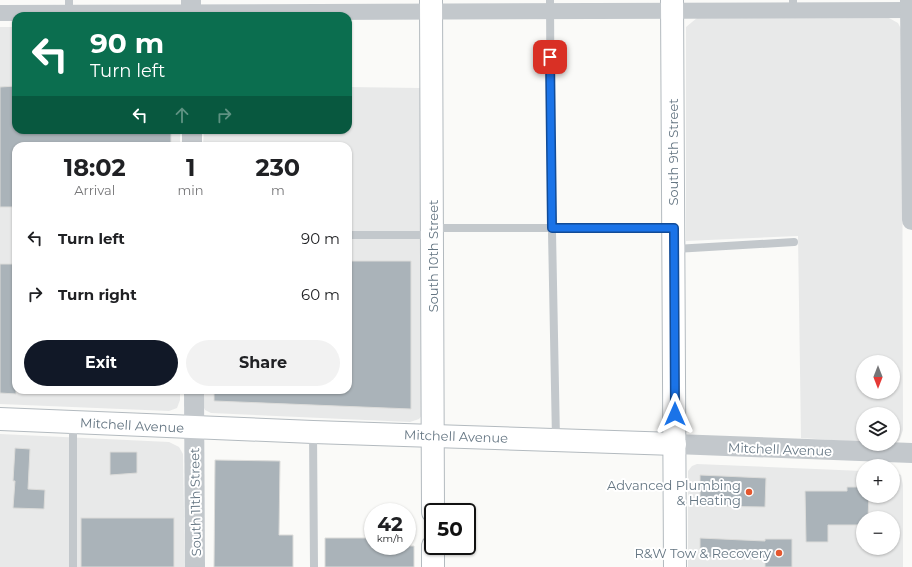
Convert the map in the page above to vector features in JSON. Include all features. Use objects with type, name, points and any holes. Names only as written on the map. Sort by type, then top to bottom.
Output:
[{"type":"main road","name":"South 10th Street","points":[[431,6],[433,503]]},
{"type":"main road","name":"South 9th Street","points":[[672,6],[675,567]]},
{"type":"main road","name":"Mitchell Avenue","points":[[0,419],[194,428],[675,444]]},
{"type":"main road","points":[[433,555],[433,567]]},
{"type":"street","points":[[0,13],[69,6],[191,9],[307,9],[550,5],[910,5],[912,220]]},
{"type":"street","name":"South 11th Street","points":[[194,394],[195,567]]},
{"type":"street","name":"Mitchell Avenue","points":[[675,444],[912,453]]},
{"type":"lane","points":[[550,5],[556,440]]},
{"type":"lane","points":[[352,235],[552,228],[674,238],[794,242]]},
{"type":"lane","points":[[73,422],[73,567]]},
{"type":"lane","points":[[313,432],[314,567]]},
{"type":"shaded area","points":[[697,18],[889,18],[898,23],[902,31],[903,430],[900,438],[900,407],[856,407],[856,442],[801,438],[798,236],[686,241],[686,27]]},
{"type":"shaded area","points":[[0,27],[12,27],[12,134],[180,134],[180,142],[12,142],[12,394],[180,394],[180,400],[177,408],[169,411],[0,404]]},
{"type":"shaded area","points":[[352,87],[420,88],[423,414],[419,419],[410,422],[211,413],[205,410],[202,403],[202,394],[352,394],[352,142],[203,142],[204,134],[352,134]]},
{"type":"shaded area","points":[[0,434],[169,442],[179,447],[183,454],[185,567],[0,567]]},
{"type":"shaded area","points":[[697,464],[856,471],[856,503],[900,503],[901,475],[903,485],[903,567],[688,567],[688,471],[692,466]]},
{"type":"building","points":[[12,86],[12,134],[171,134],[171,142],[12,142],[12,207],[0,207],[0,87]]},
{"type":"building","points":[[352,261],[411,261],[411,409],[214,401],[214,394],[352,394]]},
{"type":"building","points":[[0,264],[12,264],[12,394],[0,393]]},
{"type":"building","points":[[15,448],[30,449],[28,489],[45,490],[44,509],[13,508]]},
{"type":"building","points":[[110,452],[137,452],[137,473],[110,475]]},
{"type":"building","points":[[215,460],[280,461],[279,535],[293,535],[293,567],[214,567]]},
{"type":"building","points":[[700,475],[766,478],[765,507],[700,506]]},
{"type":"building","points":[[847,487],[856,487],[856,503],[869,503],[868,511],[856,511],[856,525],[828,525],[828,542],[806,542],[805,491],[847,491]]},
{"type":"building","points":[[81,518],[174,518],[174,567],[81,567]]},
{"type":"building","points":[[325,538],[364,538],[364,555],[414,555],[414,567],[325,567]]},
{"type":"building","points":[[700,538],[765,541],[765,539],[792,539],[792,567],[765,567],[765,559],[700,557]]},
{"type":"place","name":"Advanced Plumbing & Heating","points":[[749,492]]},
{"type":"place","name":"R&W Tow & Recovery","points":[[779,553]]},
{"type":"route","points":[[550,57],[552,228],[674,228],[675,414]]}]
